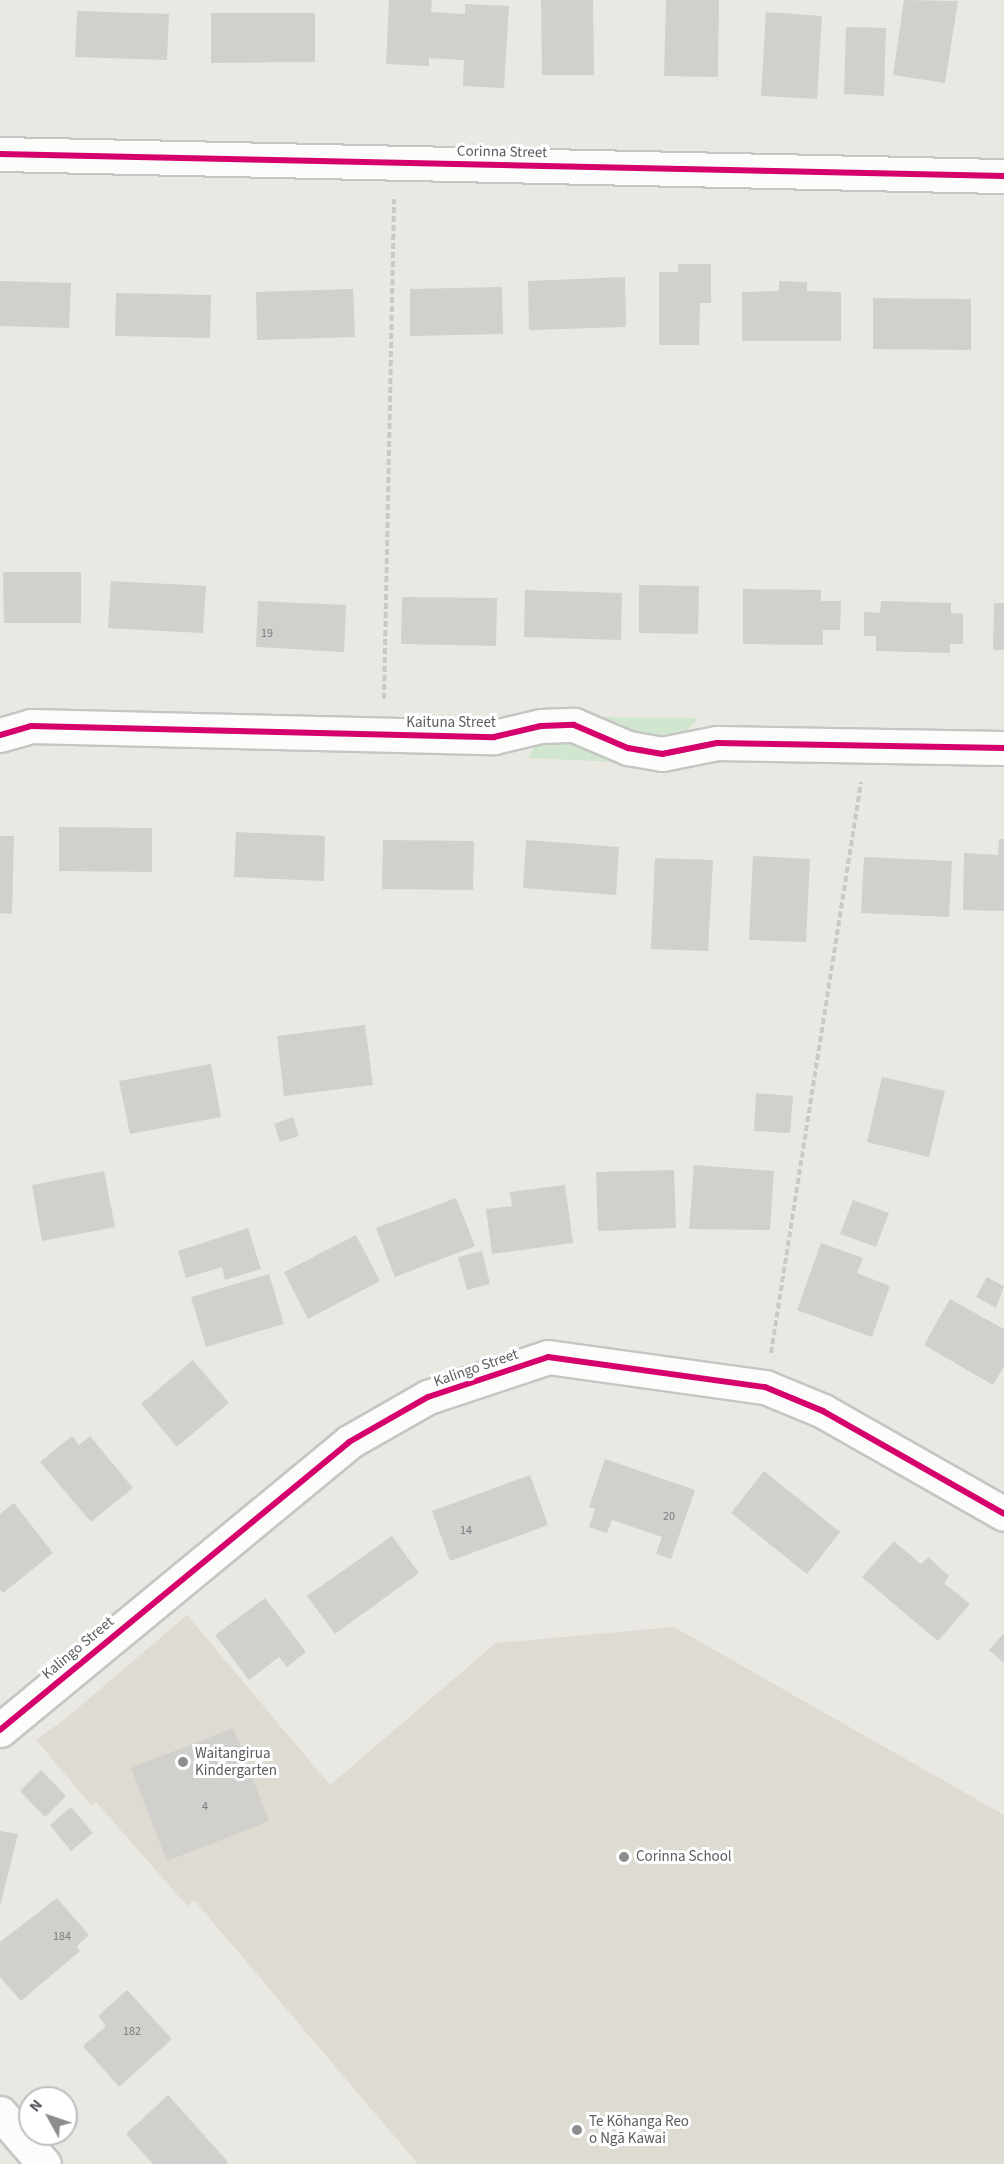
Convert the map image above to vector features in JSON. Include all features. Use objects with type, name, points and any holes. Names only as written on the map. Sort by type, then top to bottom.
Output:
[{"type":"street","name":"Corinna Street","points":[[0,154],[1004,176]]},
{"type":"street","name":"Kaituna Street","points":[[0,735],[31,726],[494,737],[541,726],[574,725],[628,748],[662,754],[717,743],[867,743],[1004,748]]},
{"type":"street","name":"Kalingo Street","points":[[0,1730],[294,1484],[349,1442],[429,1397],[548,1357],[765,1387],[823,1411],[1004,1514]]},
{"type":"street","points":[[0,2112],[44,2164]]},
{"type":"path","points":[[383,735],[394,162]]},
{"type":"path","points":[[765,1387],[867,743]]},
{"type":"shaded area","name":"Corinna School","points":[[187,1615],[330,1785],[496,1643],[674,1627],[1004,1815],[1004,2164],[418,2164],[194,1900],[187,1906],[96,1802],[91,1805],[36,1740],[64,1720]]},
{"type":"green space","points":[[594,717],[698,718],[680,739],[641,738]]},
{"type":"green space","points":[[539,739],[571,739],[620,762],[528,758]]},
{"type":"building","points":[[389,0],[432,0],[431,12],[465,14],[465,4],[509,6],[504,88],[463,86],[464,60],[429,58],[429,66],[386,64]]},
{"type":"building","points":[[541,0],[593,0],[594,75],[542,75]]},
{"type":"building","points":[[666,0],[719,0],[718,77],[664,76]]},
{"type":"building","points":[[904,0],[958,1],[945,83],[893,75]]},
{"type":"building","points":[[77,11],[169,14],[167,60],[75,57]]},
{"type":"building","points":[[766,12],[822,16],[817,99],[761,96]]},
{"type":"building","points":[[211,13],[315,13],[315,62],[211,63]]},
{"type":"building","points":[[846,27],[886,28],[884,96],[844,94]]},
{"type":"building","points":[[678,264],[711,264],[711,303],[700,303],[699,345],[659,345],[659,272],[678,272]]},
{"type":"building","points":[[625,277],[626,327],[529,330],[528,281]]},
{"type":"building","points":[[0,281],[71,283],[69,328],[0,326]]},
{"type":"building","points":[[779,281],[807,282],[807,291],[841,292],[841,341],[742,341],[742,292],[779,291]]},
{"type":"building","points":[[502,287],[503,334],[410,336],[410,289]]},
{"type":"building","points":[[353,289],[355,337],[257,340],[256,292]]},
{"type":"building","points":[[116,293],[211,295],[210,338],[115,336]]},
{"type":"building","points":[[873,298],[971,299],[971,350],[873,349]]},
{"type":"building","points":[[3,572],[81,572],[81,623],[4,623]]},
{"type":"building","points":[[111,581],[206,586],[203,633],[108,628]]},
{"type":"building","points":[[639,585],[699,586],[698,634],[639,633]]},
{"type":"building","points":[[743,589],[821,590],[821,601],[841,601],[840,630],[823,630],[823,645],[743,644]]},
{"type":"building","points":[[525,590],[622,593],[621,640],[524,637]]},
{"type":"building","points":[[402,597],[497,598],[496,646],[401,644]]},
{"type":"building","points":[[258,601],[346,605],[344,652],[256,647]]},
{"type":"building","points":[[881,601],[951,603],[951,613],[963,614],[963,644],[950,644],[950,653],[876,651],[876,636],[864,636],[864,612],[880,613]]},
{"type":"building","points":[[994,603],[1004,603],[1004,650],[993,650]]},
{"type":"building","points":[[59,827],[152,828],[152,872],[59,871]]},
{"type":"building","points":[[236,832],[325,836],[324,881],[234,877]]},
{"type":"building","points":[[0,836],[14,836],[12,914],[0,913]]},
{"type":"building","points":[[999,839],[1004,839],[1004,911],[963,910],[964,853],[998,855]]},
{"type":"building","points":[[383,840],[474,841],[473,890],[382,889]]},
{"type":"building","points":[[526,840],[619,847],[616,895],[523,888]]},
{"type":"building","points":[[753,856],[810,859],[806,942],[749,940]]},
{"type":"building","points":[[864,857],[952,861],[949,917],[861,913]]},
{"type":"building","points":[[655,858],[713,860],[708,951],[651,949]]},
{"type":"building","points":[[365,1025],[373,1085],[284,1096],[277,1036]]},
{"type":"building","points":[[211,1064],[221,1117],[130,1134],[119,1081]]},
{"type":"building","points":[[882,1077],[945,1091],[929,1157],[867,1142]]},
{"type":"building","points":[[756,1093],[793,1096],[790,1133],[754,1131]]},
{"type":"building","points":[[293,1117],[299,1136],[280,1142],[274,1124]]},
{"type":"building","points":[[694,1165],[774,1171],[770,1230],[689,1229]]},
{"type":"building","points":[[674,1170],[676,1228],[598,1231],[596,1172]]},
{"type":"building","points":[[104,1171],[115,1227],[42,1241],[32,1185]]},
{"type":"building","points":[[565,1185],[573,1243],[492,1254],[486,1209],[512,1206],[510,1192]]},
{"type":"building","points":[[456,1198],[475,1246],[395,1277],[376,1228]]},
{"type":"building","points":[[853,1200],[889,1213],[876,1247],[840,1234]]},
{"type":"building","points":[[248,1228],[261,1269],[225,1280],[222,1267],[186,1278],[178,1251]]},
{"type":"building","points":[[356,1235],[380,1281],[308,1319],[284,1272]]},
{"type":"building","points":[[821,1243],[863,1258],[857,1273],[890,1286],[872,1337],[797,1310]]},
{"type":"building","points":[[482,1251],[490,1284],[467,1290],[458,1257]]},
{"type":"building","points":[[269,1274],[284,1324],[206,1347],[191,1297]]},
{"type":"building","points":[[987,1277],[1004,1286],[996,1308],[976,1297]]},
{"type":"building","points":[[950,1299],[1004,1329],[1004,1366],[993,1385],[924,1345]]},
{"type":"building","points":[[193,1360],[229,1403],[177,1447],[141,1404]]},
{"type":"building","points":[[72,1436],[79,1445],[90,1436],[133,1488],[91,1522],[40,1462]]},
{"type":"building","points":[[605,1459],[695,1490],[671,1559],[656,1554],[662,1537],[612,1520],[607,1533],[589,1527],[595,1509],[589,1507]]},
{"type":"building","points":[[764,1471],[840,1532],[807,1574],[731,1513]]},
{"type":"building","points":[[530,1475],[548,1525],[450,1561],[432,1511]]},
{"type":"building","points":[[14,1503],[53,1553],[3,1593],[0,1589],[0,1514]]},
{"type":"building","points":[[392,1536],[419,1573],[335,1634],[307,1596]]},
{"type":"building","points":[[894,1541],[921,1564],[928,1557],[949,1576],[944,1583],[970,1604],[938,1641],[862,1577]]},
{"type":"building","points":[[265,1598],[306,1652],[287,1667],[279,1657],[249,1680],[215,1635]]},
{"type":"building","points":[[1004,1633],[1004,1663],[989,1650]]},
{"type":"building","points":[[233,1728],[269,1821],[167,1861],[131,1768]]},
{"type":"building","points":[[41,1770],[66,1796],[45,1817],[20,1791]]},
{"type":"building","points":[[71,1807],[93,1833],[71,1851],[50,1825]]},
{"type":"building","points":[[0,1831],[18,1834],[0,1906]]},
{"type":"building","points":[[57,1898],[89,1935],[77,1946],[80,1951],[21,2001],[0,1977],[0,1942]]},
{"type":"building","points":[[127,1990],[172,2039],[119,2087],[83,2046],[106,2026],[98,2016]]},
{"type":"building","points":[[168,2095],[228,2162],[226,2164],[153,2164],[126,2134]]},
{"type":"cycle path","points":[[0,154],[1004,176]]},
{"type":"cycle path","points":[[0,735],[31,726],[494,737],[541,726],[574,725],[628,748],[662,754],[717,743],[1004,748]]},
{"type":"cycle path","points":[[0,1730],[349,1442],[428,1397],[548,1357],[765,1387],[823,1411],[1004,1514]]},
{"type":"place","name":"Waitangirua Kindergarten","points":[[183,1762]]},
{"type":"place","name":"Corinna School","points":[[624,1857]]},
{"type":"place","name":"Te Kōhanga Reo o Ngā Kawai","points":[[577,2130]]}]
